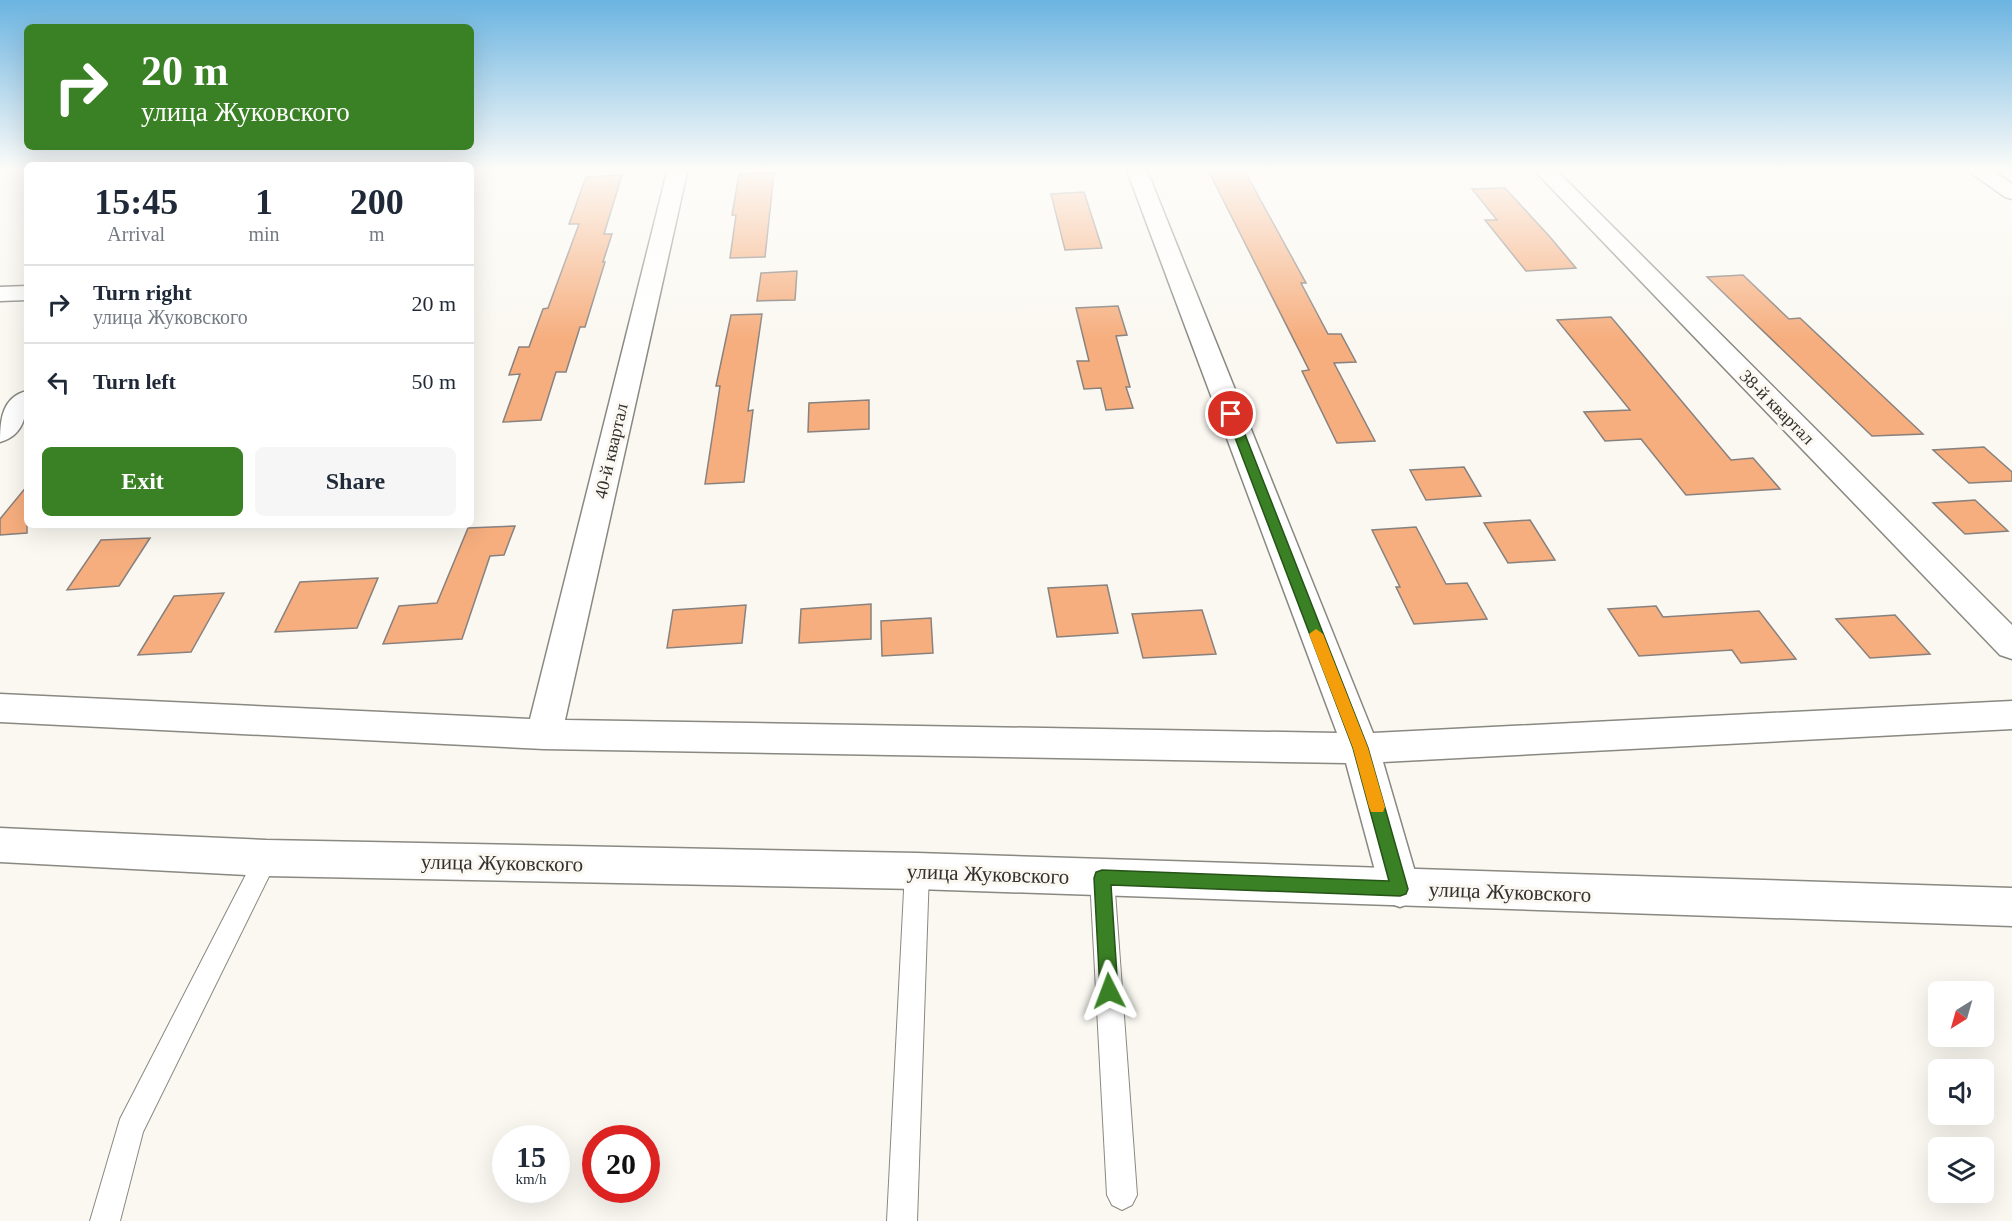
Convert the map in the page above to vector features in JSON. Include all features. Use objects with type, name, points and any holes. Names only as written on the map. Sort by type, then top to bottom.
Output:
[{"type":"street","name":"40-й квартал","points":[[544,734],[665,225]]},
{"type":"street","points":[[1159,225],[1360,748],[1400,889]]},
{"type":"street","name":"38-й квартал","points":[[1598,225],[2012,646]]},
{"type":"street","points":[[0,294],[24,293]]},
{"type":"street","points":[[0,433],[24,403]]},
{"type":"street","points":[[0,708],[544,734],[1360,748],[2012,715]]},
{"type":"street","name":"улица Жуковского","points":[[0,845],[266,858],[917,871],[1400,889],[2012,907]]},
{"type":"lane","points":[[105,1221],[130,1129],[266,858]]},
{"type":"lane","points":[[902,1221],[917,871]]},
{"type":"lane","points":[[1102,878],[1122,1195]]},
{"type":"building","points":[[579,225],[607,225],[604,234],[612,234],[585,327],[580,327],[566,372],[556,372],[541,420],[503,422],[520,374],[509,375],[519,347],[529,347],[543,309],[548,308]]},
{"type":"building","points":[[735,225],[768,225],[765,257],[730,258]]},
{"type":"building","points":[[1059,225],[1095,225],[1102,248],[1065,250]]},
{"type":"building","points":[[1236,225],[1274,225],[1306,283],[1301,283],[1328,334],[1341,334],[1356,362],[1334,363],[1375,441],[1337,443],[1302,371],[1309,370]]},
{"type":"building","points":[[1489,225],[1539,225],[1576,268],[1526,271]]},
{"type":"building","points":[[797,271],[795,300],[757,301],[761,273]]},
{"type":"building","points":[[1743,275],[1789,319],[1800,318],[1923,434],[1872,436],[1707,277]]},
{"type":"building","points":[[1118,306],[1127,335],[1116,336],[1130,387],[1126,387],[1133,408],[1106,410],[1101,388],[1084,389],[1077,361],[1089,361],[1076,308]]},
{"type":"building","points":[[762,314],[748,411],[753,410],[744,482],[705,484],[720,386],[716,386],[731,315]]},
{"type":"building","points":[[1611,317],[1731,460],[1753,458],[1780,489],[1686,495],[1641,439],[1605,441],[1584,412],[1630,410],[1557,320]]},
{"type":"building","points":[[869,400],[869,429],[808,432],[809,403]]},
{"type":"building","points":[[1984,447],[2012,472],[2012,481],[1969,483],[1933,450]]},
{"type":"building","points":[[1464,467],[1481,496],[1426,500],[1410,470]]},
{"type":"building","points":[[24,490],[24,528],[27,528],[27,533],[0,535],[0,519]]},
{"type":"building","points":[[1975,500],[2008,531],[1965,534],[1933,503]]},
{"type":"building","points":[[1530,520],[1555,560],[1508,563],[1484,523]]},
{"type":"building","points":[[515,526],[504,555],[490,556],[462,639],[383,644],[399,606],[437,603],[468,528]]},
{"type":"building","points":[[1416,527],[1446,584],[1467,583],[1487,619],[1414,624],[1396,587],[1400,587],[1372,530]]},
{"type":"building","points":[[150,538],[119,586],[67,590],[101,540]]},
{"type":"building","points":[[378,578],[357,628],[275,632],[300,582]]},
{"type":"building","points":[[1107,585],[1118,633],[1057,637],[1048,588]]},
{"type":"building","points":[[224,593],[191,652],[138,655],[174,596]]},
{"type":"building","points":[[871,604],[871,639],[799,643],[801,609]]},
{"type":"building","points":[[746,605],[742,643],[667,648],[673,610]]},
{"type":"building","points":[[1656,606],[1663,617],[1759,611],[1796,659],[1741,663],[1732,650],[1639,656],[1608,609]]},
{"type":"building","points":[[1202,610],[1216,654],[1143,658],[1132,614]]},
{"type":"building","points":[[1895,615],[1930,654],[1870,658],[1836,619]]},
{"type":"building","points":[[931,618],[933,653],[882,656],[881,621]]},
{"type":"slow traffic","points":[[1316,634],[1360,748],[1377,807]]},
{"type":"route","points":[[1109,991],[1102,878],[1400,889],[1360,748],[1231,414]]}]
